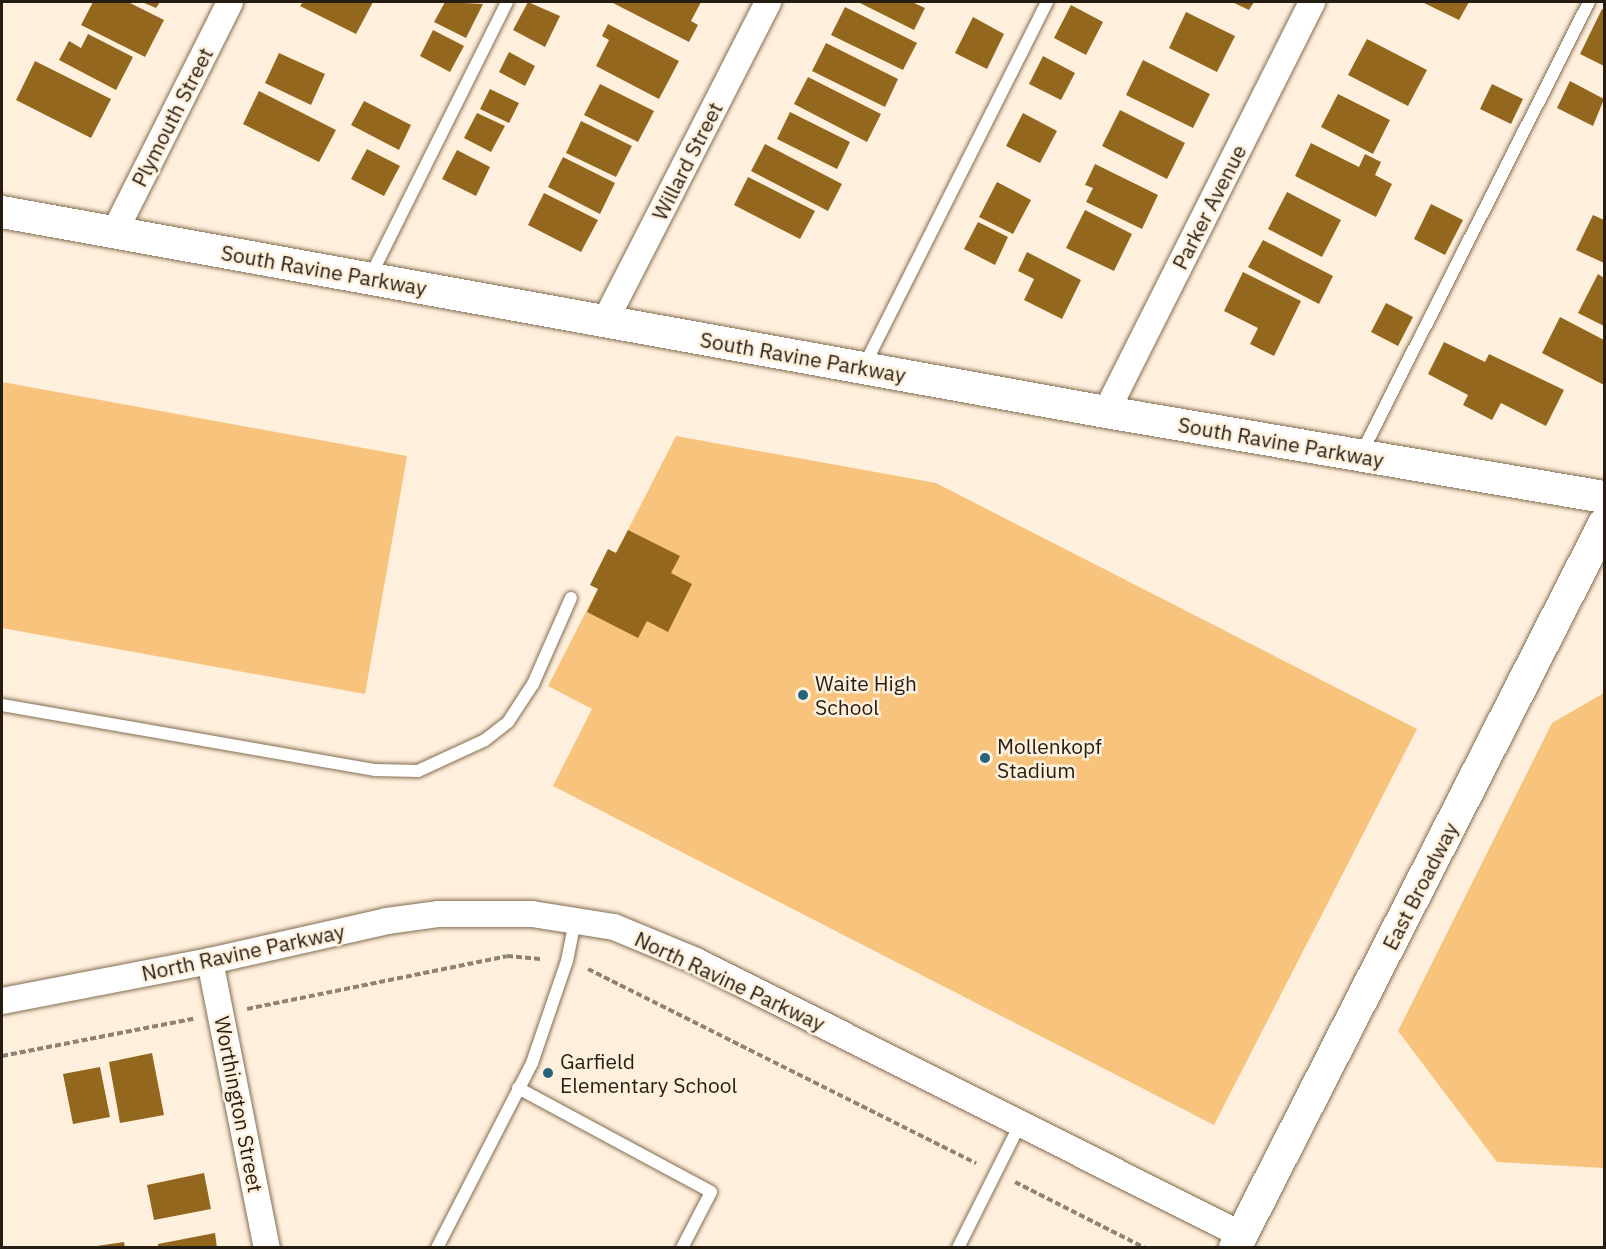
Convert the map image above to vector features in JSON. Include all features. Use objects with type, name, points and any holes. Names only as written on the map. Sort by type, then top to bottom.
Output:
[{"type":"street","name":"Plymouth Street","points":[[114,233],[230,2]]},
{"type":"street","name":"Willard Street","points":[[605,321],[768,2]]},
{"type":"street","name":"Parker Avenue","points":[[1106,412],[1312,2]]},
{"type":"street","name":"South Ravine Parkway","points":[[2,212],[1106,412],[1605,497]]},
{"type":"street","name":"East Broadway","points":[[1238,1241],[1605,524]]},
{"type":"street","name":"North Ravine Parkway","points":[[2,1001],[210,961],[387,921],[438,914],[532,914],[614,927],[696,961],[1020,1124],[1238,1241]]},
{"type":"street","name":"Worthington Street","points":[[210,961],[267,1248]]},
{"type":"lane","points":[[369,278],[507,2]]},
{"type":"lane","points":[[863,368],[1047,2]]},
{"type":"lane","points":[[1360,456],[1589,2]]},
{"type":"lane","points":[[2,705],[375,770],[418,771],[485,740],[508,722],[533,684],[570,598]]},
{"type":"lane","points":[[437,1248],[518,1089],[547,1025],[567,961],[575,921]]},
{"type":"lane","points":[[518,1089],[711,1192],[682,1248]]},
{"type":"lane","points":[[958,1248],[1020,1124]]},
{"type":"path","points":[[2,1056],[507,956],[567,961],[1145,1248]]},
{"type":"shaded area","points":[[2,382],[407,456],[365,694],[2,628]]},
{"type":"shaded area","name":"Mollenkopf Stadium","points":[[676,436],[936,483],[1417,729],[1214,1125],[553,786],[592,709],[548,686]]},
{"type":"shaded area","points":[[1604,693],[1604,1168],[1497,1162],[1398,1031],[1552,723]]},
{"type":"building","points":[[93,2],[128,2],[164,20],[145,57],[81,25]]},
{"type":"building","points":[[142,2],[160,2],[156,8]]},
{"type":"building","points":[[303,2],[373,2],[356,34],[300,6]]},
{"type":"building","points":[[445,2],[483,4],[466,38],[434,22]]},
{"type":"building","points":[[528,2],[560,16],[545,47],[513,30]]},
{"type":"building","points":[[611,2],[701,2],[691,21],[698,25],[689,42]]},
{"type":"building","points":[[858,2],[912,2],[925,8],[914,30]]},
{"type":"building","points":[[1232,2],[1254,2],[1249,10]]},
{"type":"building","points":[[1422,2],[1469,2],[1459,20]]},
{"type":"building","points":[[1071,5],[1103,22],[1086,55],[1054,38]]},
{"type":"building","points":[[845,7],[917,43],[903,70],[831,35]]},
{"type":"building","points":[[1602,9],[1604,10],[1604,66],[1580,54]]},
{"type":"building","points":[[1186,12],[1235,36],[1217,72],[1169,48]]},
{"type":"building","points":[[973,17],[1004,34],[987,69],[955,53]]},
{"type":"building","points":[[608,24],[679,61],[659,99],[596,66],[609,40],[602,36]]},
{"type":"building","points":[[433,30],[464,46],[450,72],[420,56]]},
{"type":"building","points":[[88,34],[133,57],[116,90],[59,60],[69,41],[81,48]]},
{"type":"building","points":[[1367,39],[1427,70],[1408,106],[1348,75]]},
{"type":"building","points":[[826,43],[898,79],[885,107],[812,71]]},
{"type":"building","points":[[509,52],[535,66],[525,86],[499,72]]},
{"type":"building","points":[[279,53],[325,74],[311,105],[265,83]]},
{"type":"building","points":[[1043,56],[1075,73],[1061,100],[1029,84]]},
{"type":"building","points":[[1143,60],[1210,94],[1193,128],[1126,95]]},
{"type":"building","points":[[35,61],[111,99],[91,138],[16,100]]},
{"type":"building","points":[[808,77],[881,114],[867,142],[794,104]]},
{"type":"building","points":[[1570,81],[1604,99],[1593,126],[1557,108]]},
{"type":"building","points":[[600,84],[654,111],[638,142],[584,115]]},
{"type":"building","points":[[1492,84],[1523,99],[1511,124],[1480,109]]},
{"type":"building","points":[[490,89],[519,103],[509,123],[480,109]]},
{"type":"building","points":[[259,91],[336,130],[319,162],[243,124]]},
{"type":"building","points":[[1338,94],[1390,120],[1373,154],[1321,127]]},
{"type":"building","points":[[364,101],[411,125],[399,150],[351,125]]},
{"type":"building","points":[[1120,110],[1185,143],[1167,179],[1102,146]]},
{"type":"building","points":[[790,112],[850,142],[837,169],[777,139]]},
{"type":"building","points":[[477,113],[505,126],[491,152],[464,138]]},
{"type":"building","points":[[1023,113],[1057,131],[1040,163],[1006,146]]},
{"type":"building","points":[[581,121],[632,146],[616,177],[566,153]]},
{"type":"building","points":[[1311,143],[1359,167],[1365,154],[1381,162],[1375,175],[1392,184],[1376,217],[1295,176]]},
{"type":"building","points":[[765,144],[842,184],[828,211],[751,171]]},
{"type":"building","points":[[367,149],[400,166],[384,196],[351,179]]},
{"type":"building","points":[[457,150],[490,167],[476,196],[442,179]]},
{"type":"building","points":[[563,157],[615,183],[600,214],[548,187]]},
{"type":"building","points":[[1095,164],[1158,195],[1142,229],[1086,202],[1093,188],[1085,185]]},
{"type":"building","points":[[748,177],[815,211],[800,239],[734,205]]},
{"type":"building","points":[[997,182],[1031,200],[1013,234],[979,217]]},
{"type":"building","points":[[1287,192],[1341,220],[1322,257],[1268,229]]},
{"type":"building","points":[[544,193],[598,220],[581,252],[528,225]]},
{"type":"building","points":[[1431,204],[1463,220],[1445,255],[1414,239]]},
{"type":"building","points":[[1085,210],[1132,234],[1114,271],[1066,248]]},
{"type":"building","points":[[1593,215],[1604,220],[1604,263],[1576,250]]},
{"type":"building","points":[[978,222],[1008,237],[995,265],[964,249]]},
{"type":"building","points":[[1263,240],[1333,276],[1319,304],[1248,267]]},
{"type":"building","points":[[1027,252],[1081,280],[1062,319],[1024,300],[1034,279],[1018,271]]},
{"type":"building","points":[[1243,272],[1301,301],[1274,356],[1250,344],[1258,328],[1224,311]]},
{"type":"building","points":[[1598,274],[1604,278],[1604,326],[1578,313]]},
{"type":"building","points":[[1386,303],[1413,317],[1398,346],[1371,332]]},
{"type":"building","points":[[1560,317],[1604,340],[1604,385],[1542,353]]},
{"type":"building","points":[[1444,342],[1485,362],[1489,354],[1564,390],[1546,426],[1501,403],[1492,420],[1463,405],[1468,395],[1428,374]]},
{"type":"building","points":[[628,530],[680,556],[671,573],[692,584],[668,632],[647,621],[638,638],[587,612],[598,589],[590,585],[608,549],[616,553]]},
{"type":"building","points":[[152,1053],[164,1115],[120,1123],[109,1062]]},
{"type":"building","points":[[100,1067],[110,1117],[73,1124],[63,1074]]},
{"type":"building","points":[[204,1173],[211,1209],[154,1220],[147,1185]]},
{"type":"building","points":[[215,1233],[217,1248],[158,1248],[158,1244]]},
{"type":"building","points":[[124,1242],[125,1248],[97,1248],[97,1246]]},
{"type":"place","name":"Waite High School","points":[[803,695]]},
{"type":"place","name":"Mollenkopf Stadium","points":[[985,758]]},
{"type":"place","name":"Garfield Elementary School","points":[[548,1073]]}]
